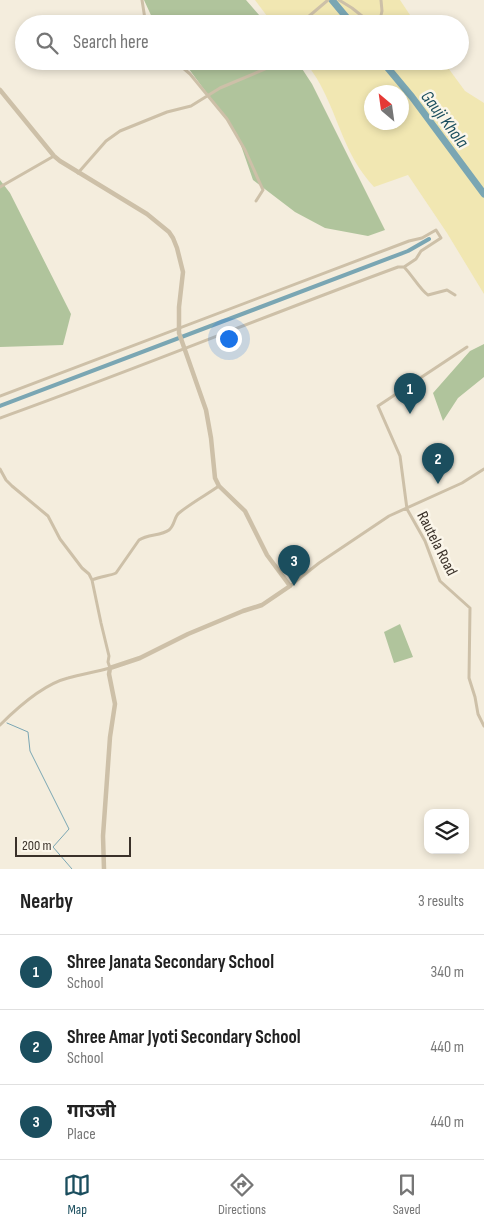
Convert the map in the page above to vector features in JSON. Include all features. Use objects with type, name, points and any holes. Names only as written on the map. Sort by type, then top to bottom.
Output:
[{"type":"street","points":[[142,0],[144,15]]},
{"type":"street","points":[[310,15],[328,0]]},
{"type":"street","points":[[339,0],[361,15]]},
{"type":"street","points":[[380,0],[381,15]]},
{"type":"street","points":[[185,70],[227,119],[245,150],[263,190],[256,202]]},
{"type":"street","points":[[78,173],[111,136],[167,112],[191,106],[207,95],[264,70]]},
{"type":"street","points":[[0,90],[54,156],[78,173],[147,214],[169,232],[173,238],[183,272],[179,331],[206,410],[215,478],[219,486],[245,511],[267,554],[290,586]]},
{"type":"street","points":[[0,187],[54,156]]},
{"type":"street","points":[[0,396],[179,331],[409,241],[422,238],[436,230],[441,238],[421,251],[416,258],[404,267],[398,267],[0,418]]},
{"type":"street","points":[[404,267],[416,280],[424,293],[428,295],[447,290],[455,295]]},
{"type":"street","points":[[407,509],[400,456],[378,406],[467,347]]},
{"type":"street","points":[[0,469],[12,486],[48,516],[60,539],[92,580],[100,623],[108,648],[109,674],[115,704],[110,737],[103,836],[104,869]]},
{"type":"street","points":[[0,725],[43,690],[66,678],[86,675],[140,658],[243,610],[262,605],[319,563],[389,516],[462,483],[484,469]]},
{"type":"street","points":[[92,580],[116,573],[139,540],[170,529],[178,514],[219,486]]},
{"type":"street","name":"Rautela Road","points":[[407,509],[425,541],[440,581],[470,608],[469,678],[478,714],[484,726]]},
{"type":"green space","points":[[144,0],[246,0],[259,15],[151,15]]},
{"type":"green space","points":[[190,70],[303,70],[312,84],[385,230],[368,236],[325,228],[295,212],[253,180],[237,134]]},
{"type":"green space","points":[[0,180],[10,193],[71,314],[63,345],[0,347]]},
{"type":"green space","points":[[484,344],[484,377],[458,398],[443,421],[433,393],[470,351]]},
{"type":"green space","points":[[400,624],[413,657],[394,663],[384,632]]},
{"type":"sand","points":[[255,0],[400,0],[410,15],[266,15]]},
{"type":"sand","points":[[311,70],[450,70],[465,91],[484,103],[484,294],[447,233],[408,175],[374,187],[364,175],[349,150],[320,84]]},
{"type":"waterway","name":"Gauji Khola","points":[[332,0],[344,15]]},
{"type":"waterway","name":"Gauji Khola","points":[[390,70],[412,97],[484,194]]},
{"type":"waterway","points":[[0,406],[408,251],[429,239]]},
{"type":"waterway","points":[[7,723],[28,732],[30,751],[69,829],[53,847],[72,869]]},
{"type":"place","name":"Shree Janata Secondary School","points":[[410,414]]},
{"type":"place","name":"Shree Amar Jyoti Secondary School","points":[[438,484]]},
{"type":"place","name":"गाउजी","points":[[294,586]]}]
